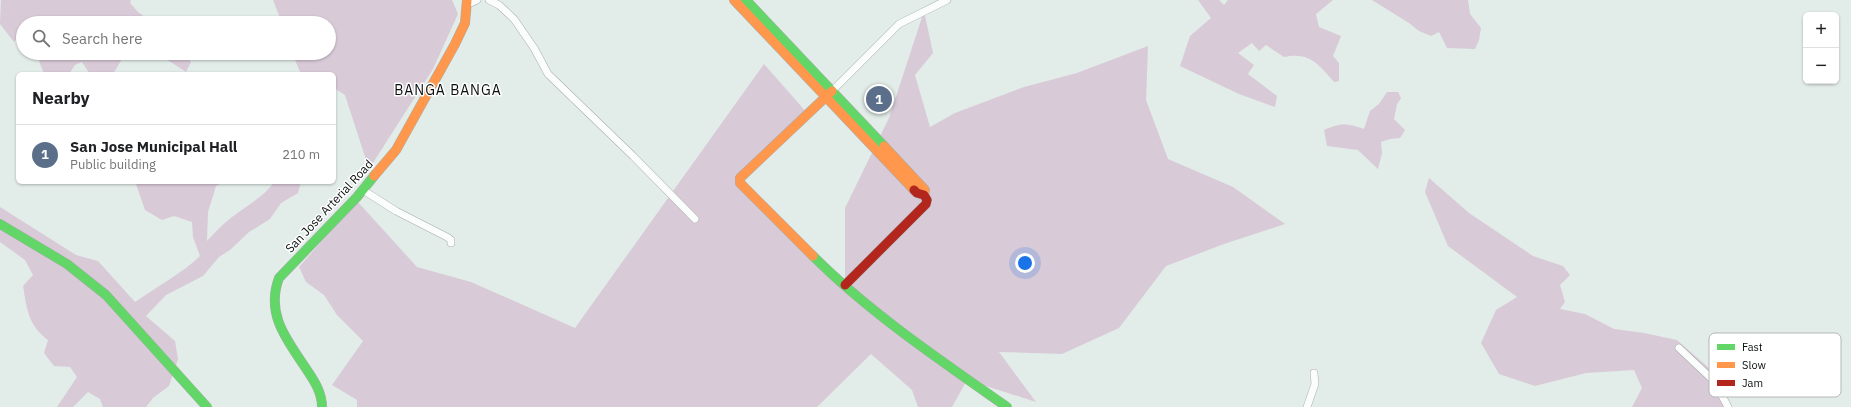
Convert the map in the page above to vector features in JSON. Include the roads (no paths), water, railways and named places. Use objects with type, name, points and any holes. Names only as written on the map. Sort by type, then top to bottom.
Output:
[{"type":"street","points":[[489,0],[499,5],[514,19],[534,48],[548,74],[633,156],[695,219]]},
{"type":"street","points":[[734,0],[829,94]]},
{"type":"street","points":[[746,0],[917,193],[924,196],[927,200],[926,204],[845,285]]},
{"type":"street","points":[[947,0],[899,24],[829,94],[740,178],[740,183],[834,277],[924,348],[1006,407]]},
{"type":"street","name":"San Jose Arterial Road","points":[[322,407],[323,398],[316,384],[289,344],[275,313],[272,300],[274,288],[279,278],[363,190],[396,150],[426,99],[465,23],[470,1]]},
{"type":"street","points":[[363,190],[396,212],[447,237],[451,240],[451,243]]},
{"type":"street","points":[[0,224],[67,264],[106,295],[207,407]]},
{"type":"street","points":[[1679,348],[1709,376]]},
{"type":"street","points":[[1307,407],[1314,384],[1314,373]]},
{"type":"street","points":[[1723,397],[1728,407]]},
{"type":"place","name":"San Jose Municipal Hall","points":[[879,99]]},
{"type":"district","name":"BANGA BANGA","points":[[448,90]]}]
